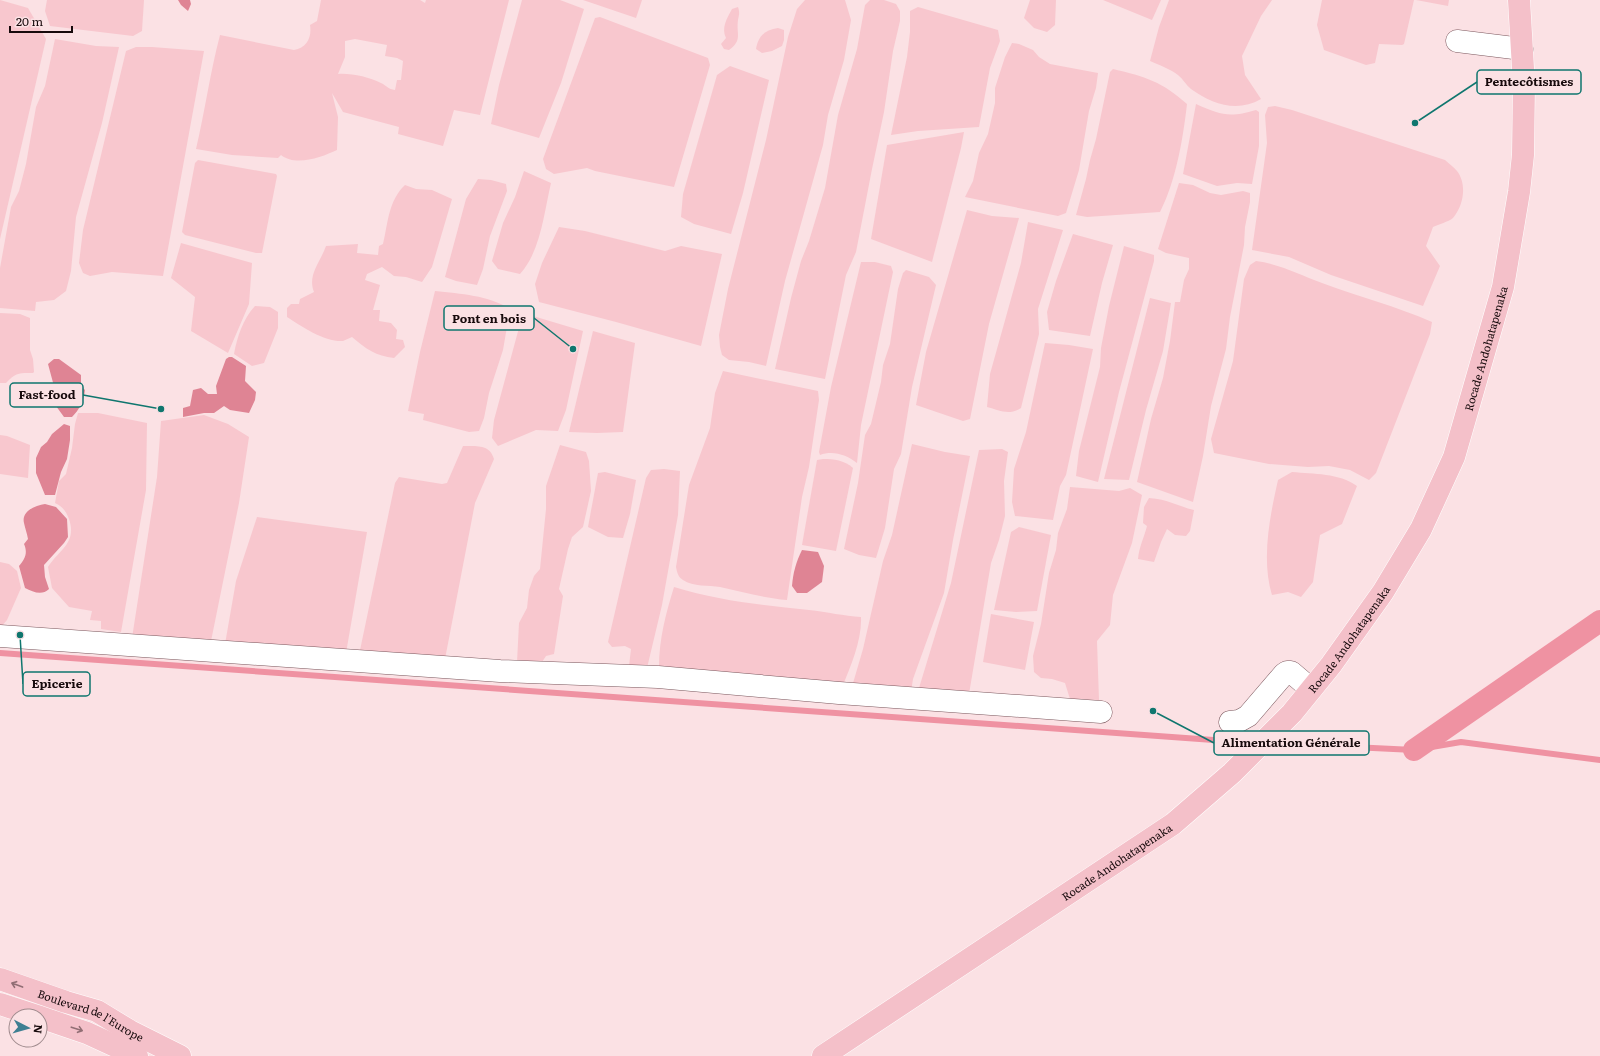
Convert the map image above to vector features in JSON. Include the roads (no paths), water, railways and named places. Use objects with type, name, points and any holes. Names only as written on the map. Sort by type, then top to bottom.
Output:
[{"type":"main road","name":"Rocade Andohatapenaka","points":[[823,1056],[1173,824],[1232,773],[1292,713],[1331,665],[1387,586],[1422,529],[1454,457],[1503,287],[1519,192],[1523,156],[1524,85],[1520,7]]},
{"type":"main road","name":"Boulevard de l'Europe","points":[[0,979],[97,1011],[130,1031],[180,1056]]},
{"type":"main road","name":"Boulevard de l'Europe","points":[[0,1004],[13,1008]]},
{"type":"main road","name":"Boulevard de l'Europe","points":[[48,1019],[87,1033],[137,1056]]},
{"type":"street","points":[[1457,41],[1522,49]]},
{"type":"street","points":[[0,636],[500,671],[658,677],[847,694],[1101,712]]},
{"type":"street","points":[[1230,722],[1239,721],[1248,716],[1287,672],[1291,672],[1311,689]]},
{"type":"waterway","points":[[1414,750],[1600,621]]},
{"type":"waterway","points":[[0,653],[1255,743]]},
{"type":"waterway","points":[[1270,743],[1414,750],[1461,742],[1600,760]]},
{"type":"place","name":"Pentecôtismes","points":[[1415,123]]},
{"type":"place","name":"Pont en bois","points":[[573,349]]},
{"type":"place","name":"Fast-food","points":[[161,409]]},
{"type":"place","name":"Epicerie","points":[[20,635]]},
{"type":"place","name":"Alimentation Générale","points":[[1153,711]]}]
